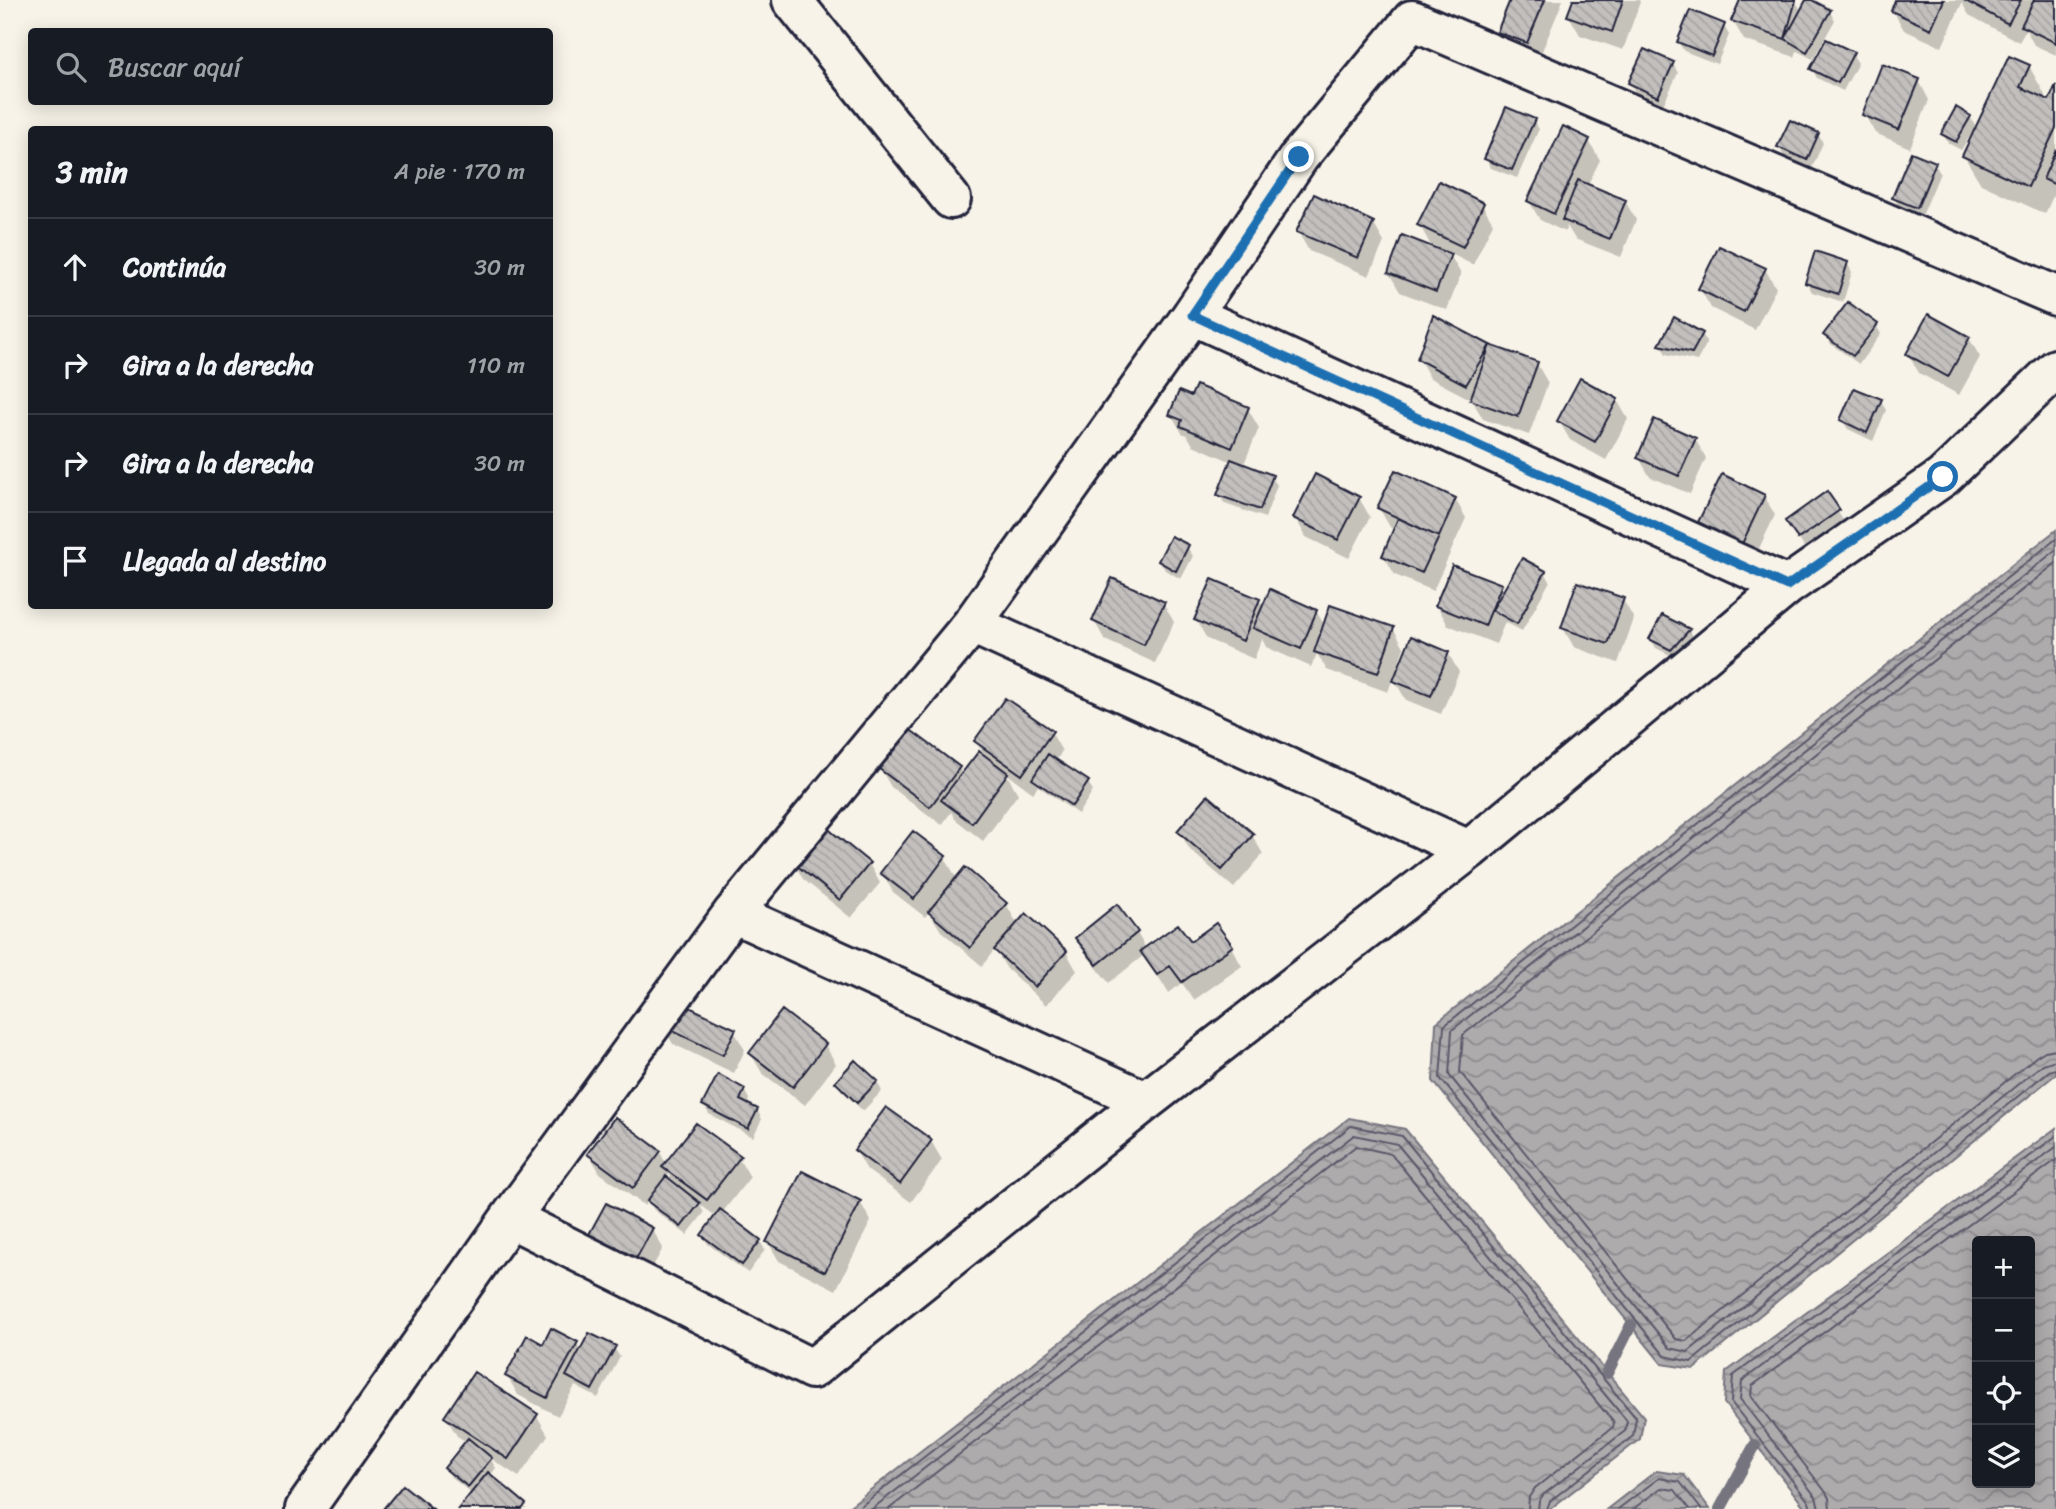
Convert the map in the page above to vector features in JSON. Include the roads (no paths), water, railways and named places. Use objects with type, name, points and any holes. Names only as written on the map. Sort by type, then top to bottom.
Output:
[{"type":"street","points":[[792,0],[951,199]]},
{"type":"street","points":[[305,1509],[510,1218],[733,913],[972,624],[1192,315],[1299,157],[1419,10],[2056,296]]},
{"type":"street","points":[[1192,315],[1787,586]]},
{"type":"street","points":[[510,1218],[812,1369],[1146,1101],[1469,850],[1787,586],[1943,477],[2056,369]]},
{"type":"street","points":[[972,624],[1469,850]]},
{"type":"street","points":[[733,913],[1146,1101]]},
{"type":"water","points":[[2056,530],[2056,1074],[1694,1369],[1662,1364],[1433,1081],[1436,1023]]},
{"type":"water","points":[[1349,1118],[1405,1129],[1644,1417],[1640,1439],[1550,1509],[846,1509]]},
{"type":"water","points":[[2056,1128],[2056,1509],[1806,1509],[1724,1403],[1726,1372]]},
{"type":"water","points":[[1656,1471],[1684,1475],[1710,1509],[1607,1509]]},
{"type":"waterway","points":[[1607,1373],[1631,1325]]},
{"type":"waterway","points":[[1720,1509],[1755,1445]]}]
